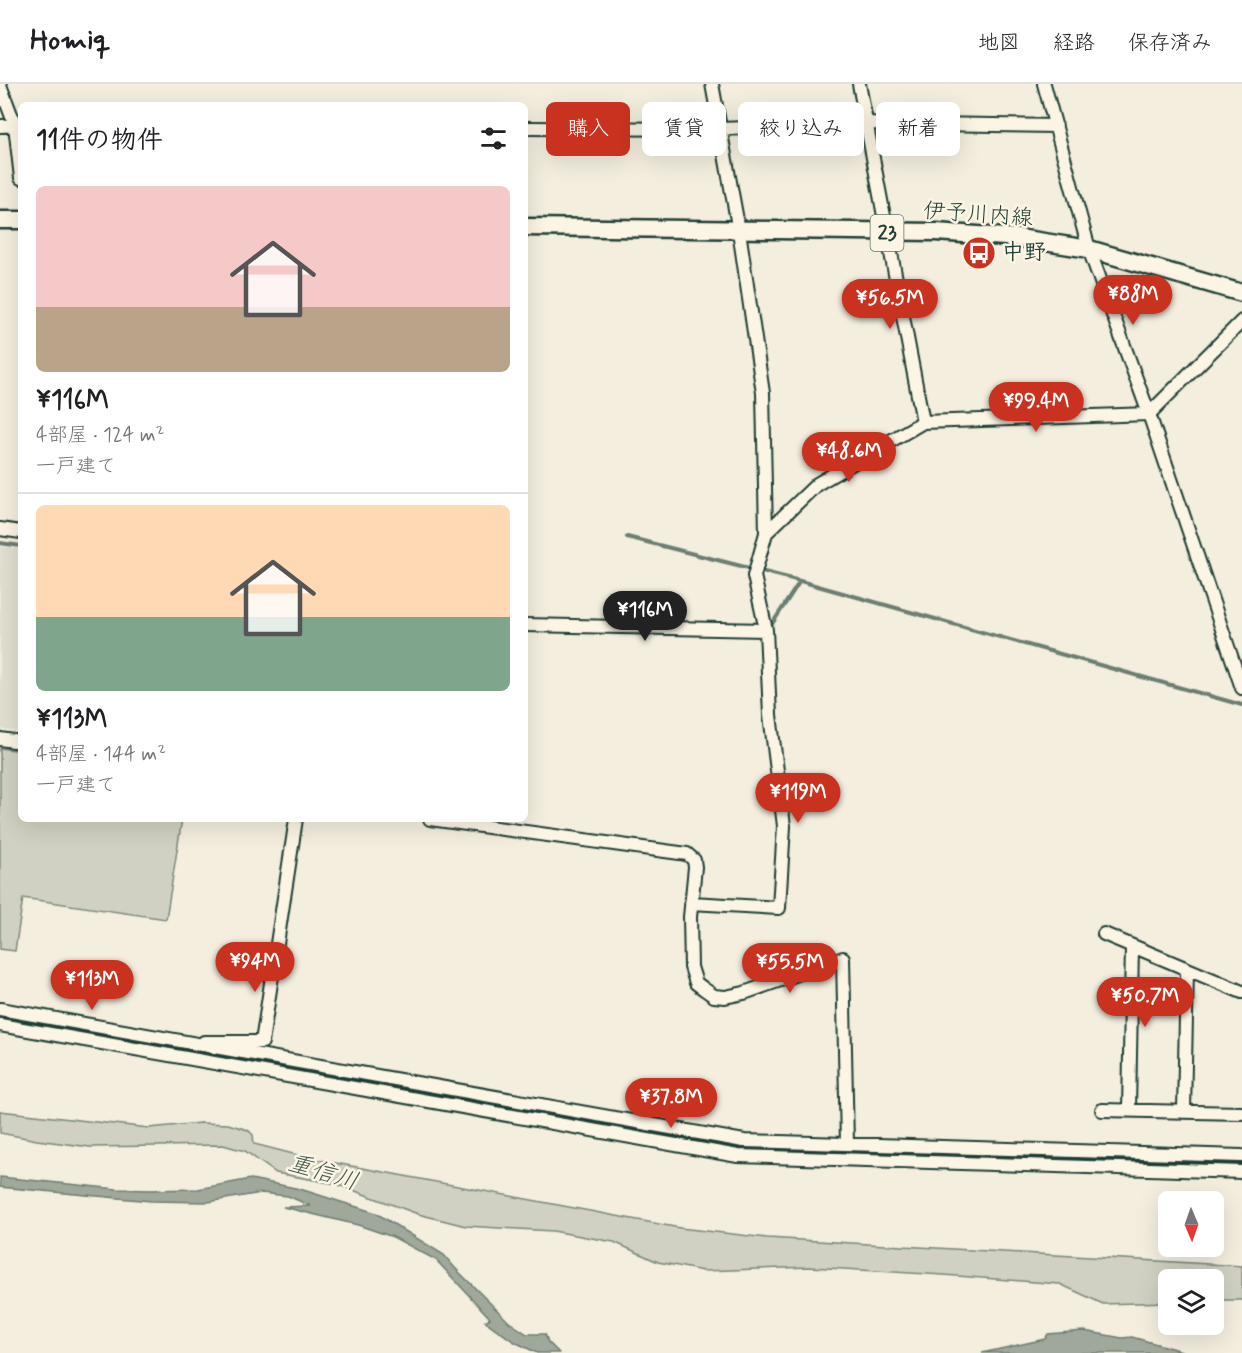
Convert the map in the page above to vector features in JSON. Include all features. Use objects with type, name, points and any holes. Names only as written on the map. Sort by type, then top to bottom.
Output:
[{"type":"main road","points":[[0,220],[18,220]]},
{"type":"main road","name":"伊予川内線","points":[[528,227],[936,232],[1019,238],[1089,249],[1242,293]]},
{"type":"street","points":[[712,84],[715,102]]},
{"type":"street","points":[[859,84],[922,422]]},
{"type":"street","points":[[1044,84],[1089,249],[1149,414],[1242,688]]},
{"type":"street","points":[[0,85],[18,125],[0,126]]},
{"type":"street","points":[[726,129],[867,123],[1056,126]]},
{"type":"street","points":[[528,128],[642,129]]},
{"type":"street","points":[[691,903],[778,908],[784,826],[770,715],[766,630],[754,576],[766,533],[763,393],[739,231],[725,156]]},
{"type":"street","points":[[766,533],[817,484],[922,422],[1149,414],[1242,321]]},
{"type":"street","points":[[0,529],[18,532]]},
{"type":"street","points":[[528,625],[766,630]]},
{"type":"street","points":[[0,739],[18,742]]},
{"type":"street","points":[[104,1042],[262,1042],[296,822]]},
{"type":"street","points":[[452,822],[687,854],[694,860],[695,867],[691,903],[691,968],[696,983],[714,996],[724,997],[744,993],[843,958],[847,1143]]},
{"type":"street","points":[[1104,934],[1242,992]]},
{"type":"street","points":[[1129,1110],[1132,946]]},
{"type":"street","points":[[1184,1111],[1187,969]]},
{"type":"street","points":[[0,1010],[744,1141],[1242,1156]]},
{"type":"street","points":[[0,1025],[738,1156],[1242,1172]]},
{"type":"street","points":[[1102,1110],[1241,1110]]},
{"type":"shaded area","points":[[0,546],[18,549],[18,732],[0,729]]},
{"type":"shaded area","points":[[0,748],[18,751],[18,822],[182,822],[166,919],[23,898],[15,951],[0,949]]},
{"type":"shaded area","points":[[0,1111],[149,1128],[200,1123],[228,1124],[248,1130],[253,1135],[254,1144],[309,1158],[680,1228],[767,1238],[1242,1266],[1242,1300],[1224,1300],[1224,1269],[1158,1269],[1158,1302],[1103,1304],[1060,1284],[810,1267],[703,1271],[658,1262],[614,1242],[553,1231],[466,1226],[418,1214],[336,1184],[276,1173],[245,1151],[223,1145],[90,1147],[0,1133]]},
{"type":"shaded area","points":[[0,1177],[117,1189],[150,1190],[198,1189],[251,1179],[300,1189],[376,1213],[444,1255],[509,1322],[527,1334],[545,1334],[548,1342],[559,1353],[537,1353],[513,1341],[485,1321],[490,1318],[436,1260],[393,1237],[358,1225],[283,1207],[311,1206],[288,1196],[261,1193],[208,1202],[151,1201],[0,1187]]},
{"type":"shaded area","points":[[1084,1331],[1122,1338],[1132,1337],[1189,1353],[982,1353],[1045,1339],[1048,1334]]},
{"type":"waterway","points":[[627,537],[800,581]]},
{"type":"waterway","points":[[0,543],[18,546]]},
{"type":"waterway","points":[[766,624],[772,624],[800,581],[1242,705]]},
{"type":"place","name":"中野","points":[[979,253]]},
{"type":"water label","name":"重信川","points":[[323,1173]]}]
